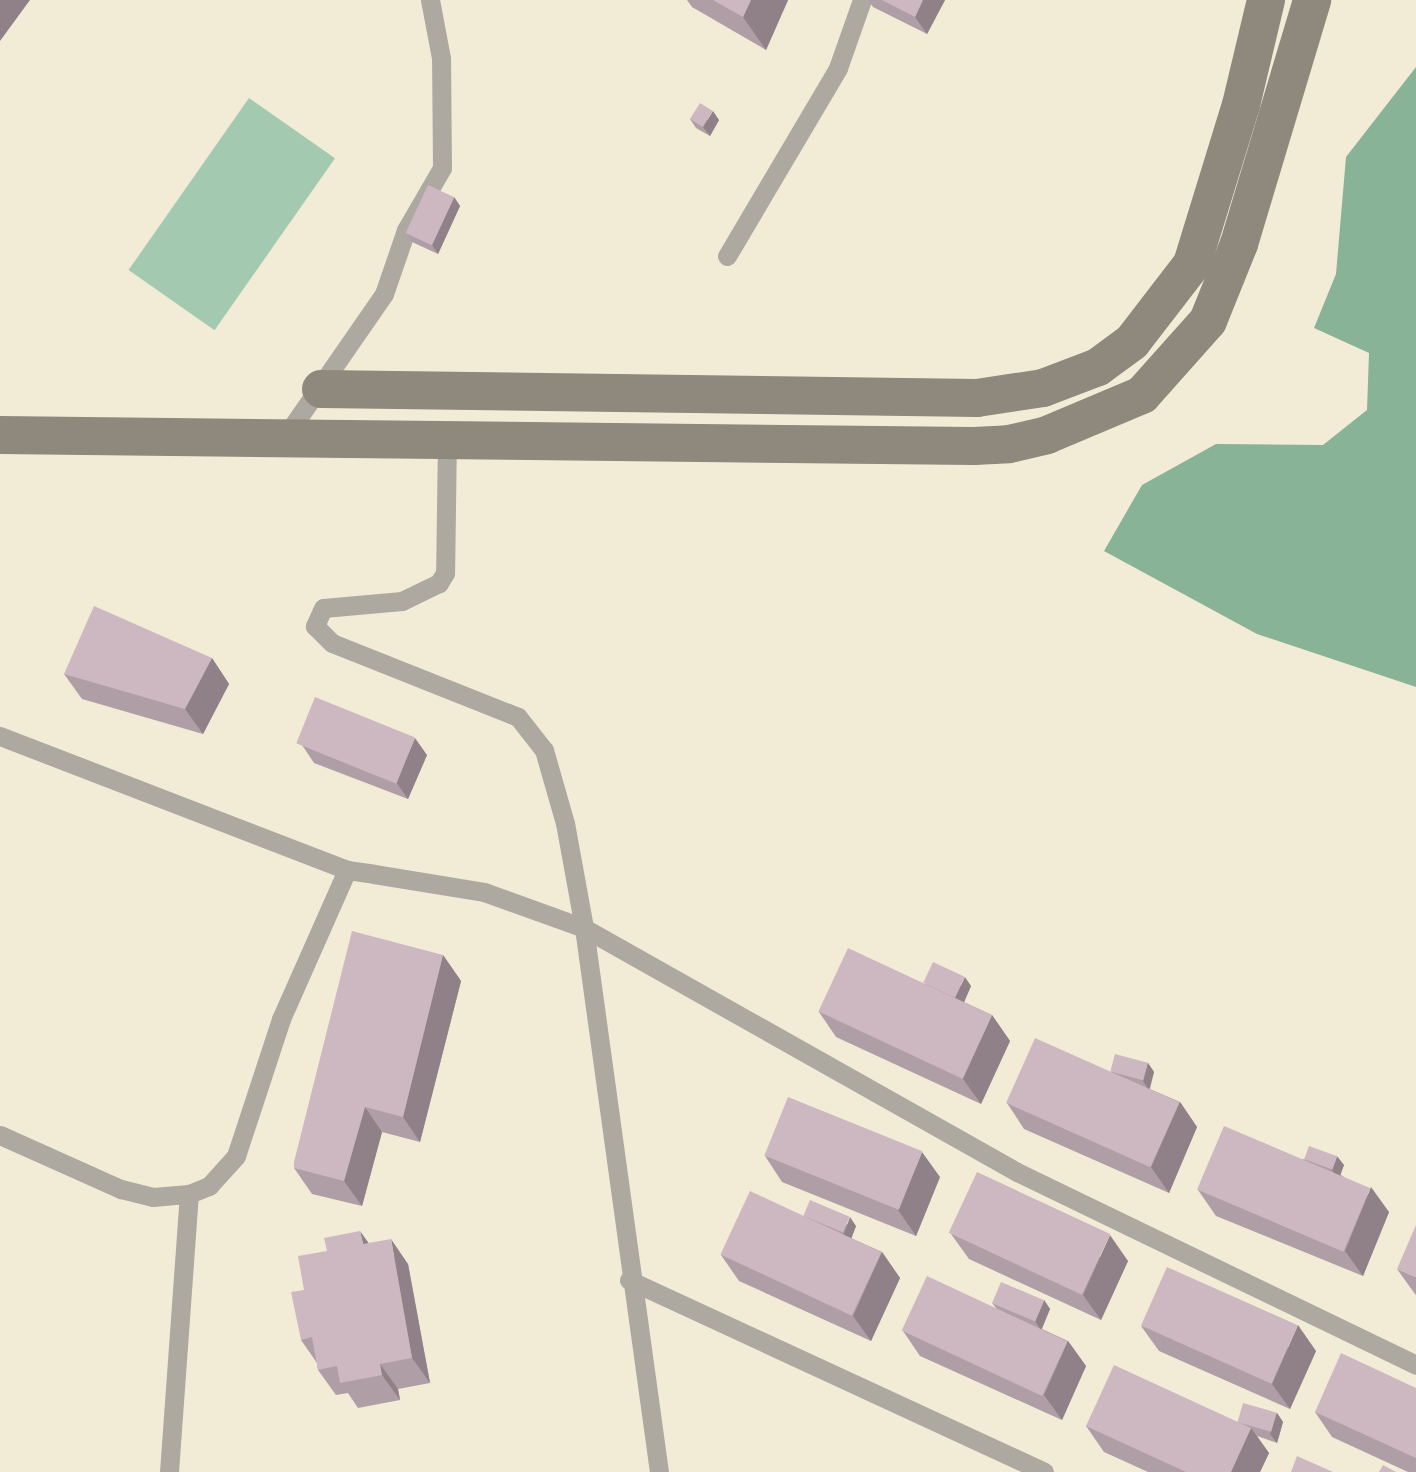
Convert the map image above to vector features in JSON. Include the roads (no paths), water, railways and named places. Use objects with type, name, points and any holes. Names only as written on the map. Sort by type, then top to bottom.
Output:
[{"type":"main road","points":[[321,389],[977,398],[1043,388],[1098,367],[1132,342],[1192,264],[1241,105],[1266,0]]},
{"type":"main road","points":[[0,435],[1009,444],[1077,425],[1142,395],[1208,321],[1288,89],[1312,0]]},
{"type":"main road","points":[[1132,342],[1161,375]]},
{"type":"lane","points":[[285,437],[321,389],[384,294],[406,230],[442,168],[441,58],[430,0]]},
{"type":"lane","points":[[727,256],[838,68],[862,0]]},
{"type":"lane","points":[[447,437],[445,573],[439,583],[402,601],[323,608],[315,626],[332,643],[518,717],[531,729],[544,750],[565,823],[584,928],[629,1280],[659,1472]]},
{"type":"lane","points":[[0,736],[347,870],[484,892],[584,928],[1017,1172],[1416,1365]]},
{"type":"lane","points":[[0,1136],[121,1189],[153,1197],[190,1194],[209,1186],[236,1156],[281,1019],[347,870]]},
{"type":"lane","points":[[169,1472],[190,1194]]},
{"type":"lane","points":[[629,1280],[1044,1472]]}]
